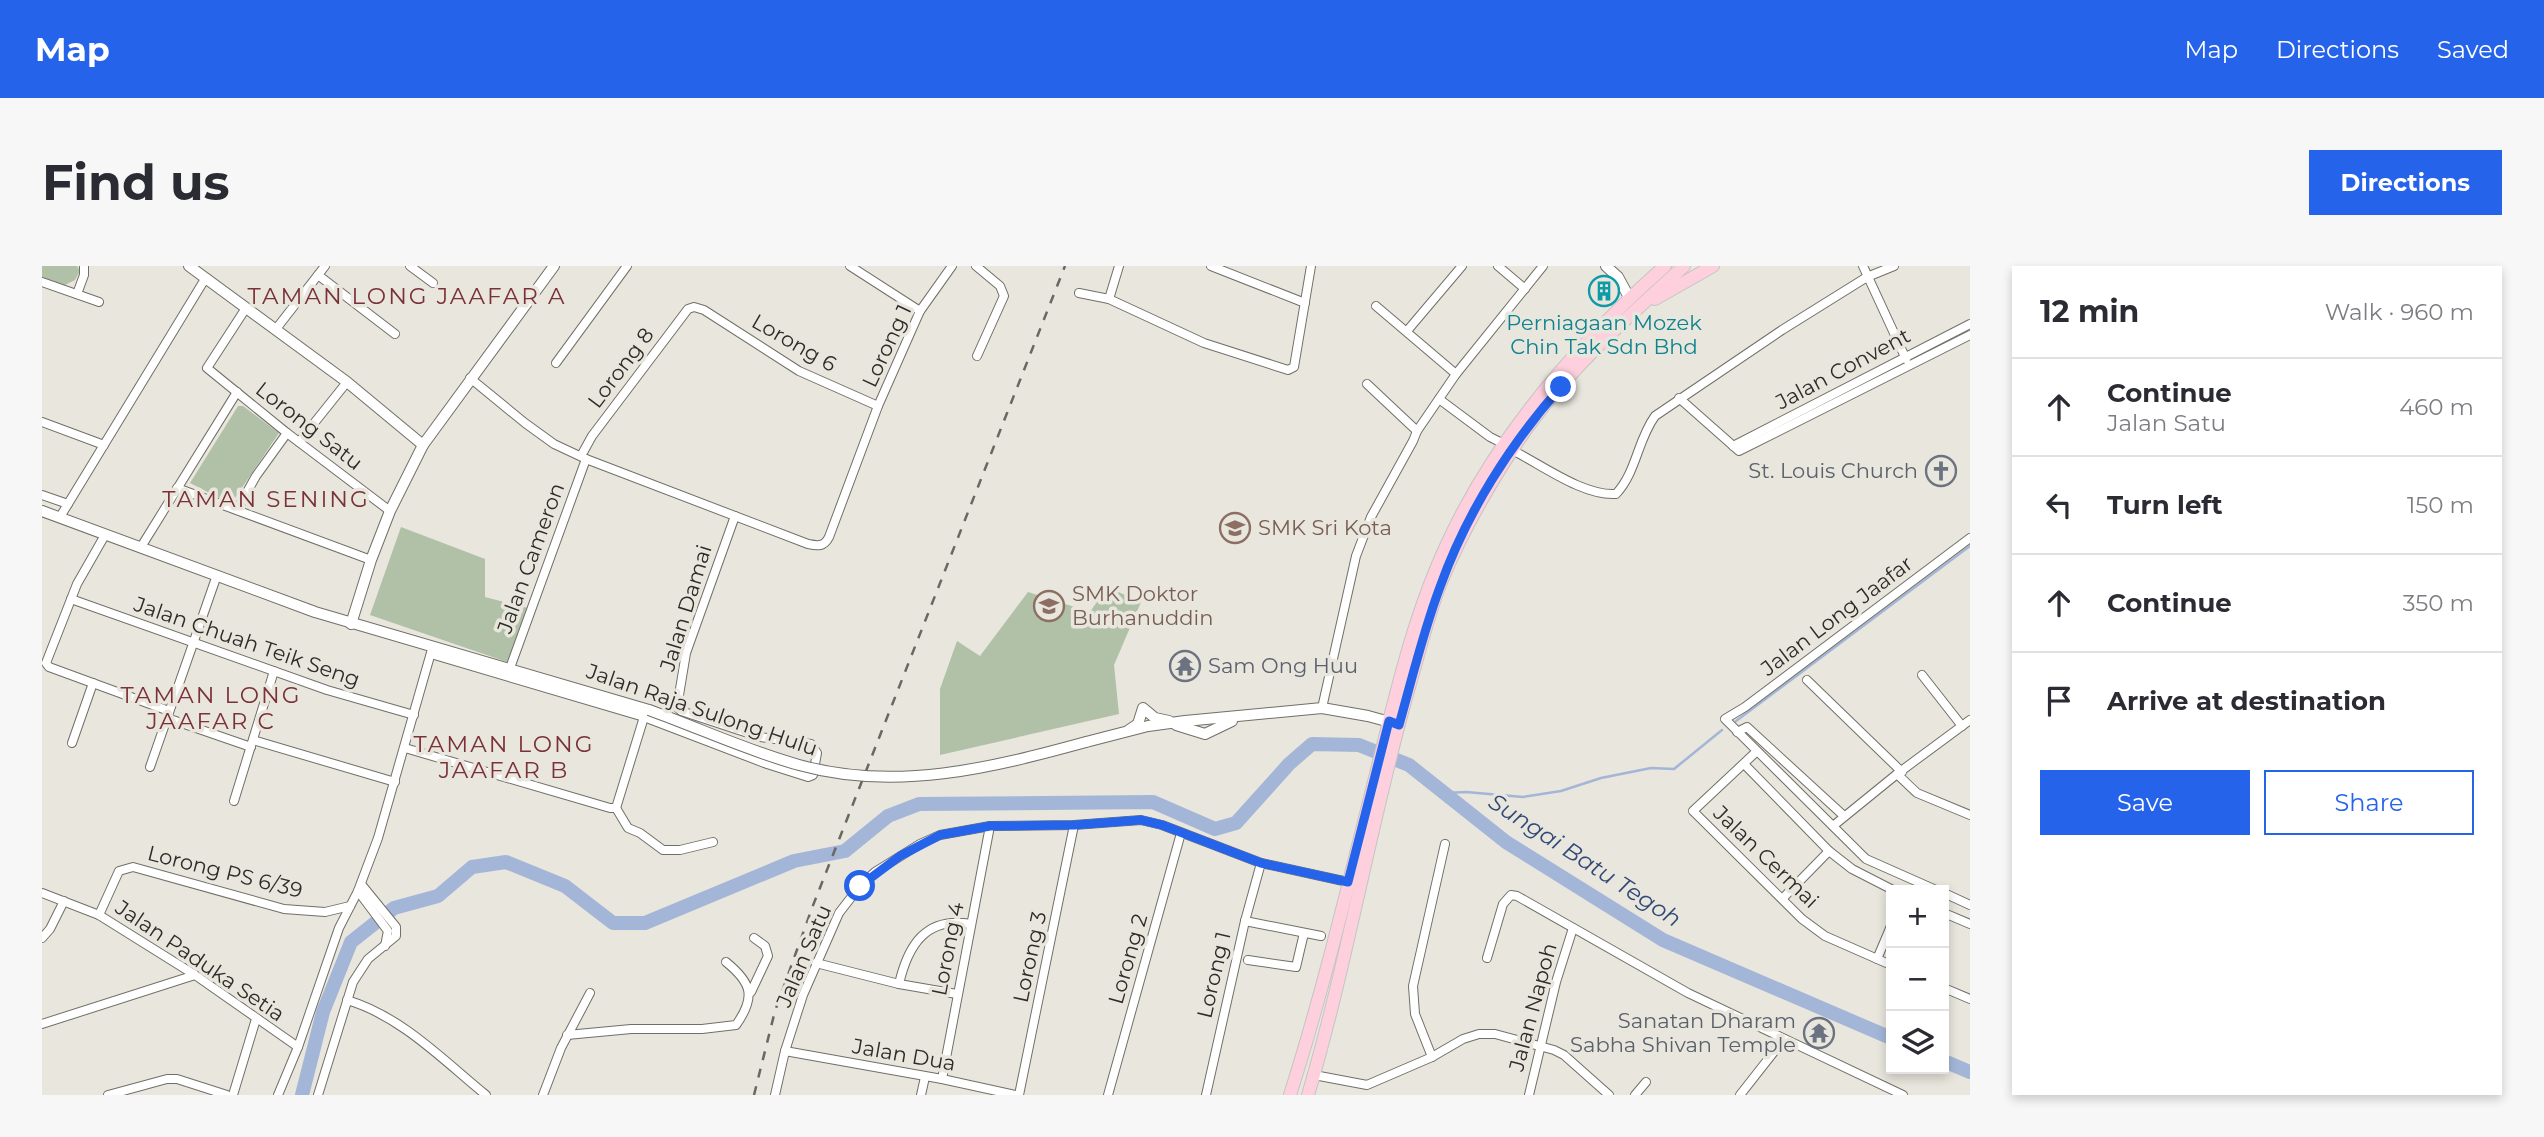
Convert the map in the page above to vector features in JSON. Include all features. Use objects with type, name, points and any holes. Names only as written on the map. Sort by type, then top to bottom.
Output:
[{"type":"main road","points":[[1508,447],[1626,318],[1684,266]]},
{"type":"main road","points":[[1626,318],[1713,266]]},
{"type":"main road","points":[[1308,1095],[1392,729],[1440,586],[1508,447],[1542,393],[1630,299],[1664,267]]},
{"type":"main road","points":[[1290,1095],[1330,961],[1348,882],[1384,763]]},
{"type":"main road","points":[[1313,1095],[1314,1074]]},
{"type":"street","points":[[77,294],[82,284],[83,266]]},
{"type":"street","points":[[189,266],[347,383],[423,444]]},
{"type":"street","points":[[276,329],[325,266]]},
{"type":"street","points":[[410,266],[433,283]]},
{"type":"street","points":[[351,624],[390,511],[423,444],[555,266]]},
{"type":"street","points":[[556,363],[627,266]]},
{"type":"street","points":[[850,266],[920,311]]},
{"type":"street","name":"Lorong 1","points":[[735,516],[808,544],[820,546],[826,543],[878,406],[920,311],[952,266]]},
{"type":"street","points":[[976,266],[1000,286],[1004,296],[977,356]]},
{"type":"street","points":[[1109,299],[1119,266]]},
{"type":"street","points":[[1211,266],[1305,303]]},
{"type":"street","points":[[1079,293],[1109,299],[1204,343],[1288,370],[1294,367],[1311,266]]},
{"type":"street","points":[[1406,331],[1462,266]]},
{"type":"street","points":[[1498,266],[1525,289]]},
{"type":"street","points":[[1322,708],[1356,556],[1371,517],[1417,430],[1438,399],[1543,266]]},
{"type":"street","points":[[1606,266],[1618,277],[1630,299]]},
{"type":"street","points":[[1863,266],[1909,365]]},
{"type":"street","points":[[1438,399],[1490,437],[1584,488],[1603,495],[1616,494],[1632,473],[1646,429],[1655,416],[1867,277],[1894,266]]},
{"type":"street","points":[[318,275],[395,334]]},
{"type":"street","points":[[60,517],[205,279]]},
{"type":"street","points":[[42,282],[99,302]]},
{"type":"street","points":[[1377,306],[1456,374]]},
{"type":"street","name":"Lorong 6","points":[[694,307],[704,310],[799,371],[878,406]]},
{"type":"street","name":"Lorong 8","points":[[583,458],[592,436],[688,309],[694,307]]},
{"type":"street","name":"Lorong Satu","points":[[246,308],[206,368],[390,511]]},
{"type":"street","name":"Jalan Convent","points":[[1736,449],[1905,356],[1970,324]]},
{"type":"street","name":"Jalan Convent","points":[[1736,449],[1970,335]]},
{"type":"street","points":[[470,378],[554,444],[583,458],[735,516]]},
{"type":"street","points":[[299,442],[347,383]]},
{"type":"street","points":[[1367,384],[1417,430]]},
{"type":"street","points":[[141,547],[237,393]]},
{"type":"street","points":[[1679,398],[1736,449]]},
{"type":"street","points":[[42,422],[104,444]]},
{"type":"street","points":[[237,510],[256,476],[287,433]]},
{"type":"street","name":"Jalan Cameron","points":[[510,668],[583,458]]},
{"type":"street","points":[[177,488],[371,560]]},
{"type":"street","points":[[42,495],[68,504]]},
{"type":"street","name":"Jalan Raja Sulong Hulu","points":[[42,511],[351,624],[432,650],[510,668],[801,766],[878,779],[929,776],[1185,721]]},
{"type":"street","name":"Jalan Damai","points":[[647,714],[767,764],[808,777],[816,771],[817,753],[811,744],[760,737],[681,711],[677,707],[686,653],[735,516]]},
{"type":"street","points":[[105,535],[71,600],[46,663],[49,667],[168,715],[252,744],[395,782]]},
{"type":"street","name":"Jalan Long Jaafar","points":[[1737,732],[1725,719],[1745,707],[1970,538]]},
{"type":"street","points":[[150,767],[217,575]]},
{"type":"street","name":"Jalan Chuah Teik Seng","points":[[71,600],[327,690],[414,715]]},
{"type":"street","points":[[278,1095],[298,1047],[339,928],[360,888],[395,782],[432,650],[647,714],[616,808],[628,828],[640,833],[663,850],[680,850],[713,842]]},
{"type":"street","points":[[234,801],[274,671]]},
{"type":"street","points":[[1922,675],[1962,726]]},
{"type":"street","points":[[1807,680],[1917,793],[1970,815]]},
{"type":"street","points":[[72,743],[93,683]]},
{"type":"street","points":[[1125,733],[1138,724],[1143,708],[1155,718],[1185,721],[1322,708],[1392,729]]},
{"type":"street","points":[[1172,724],[1205,734],[1221,724],[1245,716]]},
{"type":"street","points":[[1833,826],[1970,720]]},
{"type":"street","points":[[1844,816],[1747,727],[1737,732],[1866,859],[1925,885]]},
{"type":"street","points":[[405,748],[616,808]]},
{"type":"street","name":"Jalan Cermai","points":[[1756,752],[1693,811],[1802,919],[1825,936],[1886,963]]},
{"type":"street","points":[[1744,764],[1829,851],[1852,869],[1886,886]]},
{"type":"street","name":"Jalan Satu","points":[[775,1095],[785,1051],[816,963],[844,906],[875,872],[940,835],[990,826],[1074,825],[1141,820],[1261,863],[1348,882]]},
{"type":"street","name":"Lorong 3","points":[[1017,1095],[1074,825]]},
{"type":"street","name":"Lorong 4","points":[[942,1079],[990,826]]},
{"type":"street","name":"Lorong 2","points":[[1108,1095],[1181,833]]},
{"type":"street","points":[[1432,1057],[1415,1014],[1413,986],[1445,844]]},
{"type":"street","points":[[1783,898],[1829,851]]},
{"type":"street","name":"Lorong 1","points":[[1206,1095],[1245,921],[1261,863]]},
{"type":"street","name":"Lorong PS 6/39","points":[[99,915],[119,871],[133,867],[284,909],[325,912],[350,906]]},
{"type":"street","points":[[318,1095],[347,1000],[362,967],[396,936],[360,888]]},
{"type":"street","name":"Jalan Paduka Setia","points":[[42,893],[99,915],[195,975],[298,1047]]},
{"type":"street","points":[[1487,958],[1503,904],[1507,897],[1515,896],[1688,993],[1903,1095]]},
{"type":"street","points":[[1949,896],[1970,905]]},
{"type":"street","points":[[42,938],[50,929],[64,901]]},
{"type":"street","points":[[1949,914],[1970,924]]},
{"type":"street","points":[[1245,921],[1321,936]]},
{"type":"street","points":[[900,984],[905,959],[922,936],[943,924],[971,924]]},
{"type":"street","name":"Jalan Napoh","points":[[1529,1095],[1539,1045],[1573,928]]},
{"type":"street","points":[[1248,960],[1296,967],[1304,933]]},
{"type":"street","points":[[567,1035],[631,1029],[725,1028],[736,1025],[768,956],[765,946],[754,938]]},
{"type":"street","points":[[1877,959],[1886,938]]},
{"type":"street","points":[[726,962],[742,975],[749,986],[750,995]]},
{"type":"street","points":[[816,963],[900,984],[957,994]]},
{"type":"street","points":[[42,1024],[195,975]]},
{"type":"street","points":[[1949,990],[1970,999]]},
{"type":"street","points":[[543,1095],[567,1035],[590,993]]},
{"type":"street","points":[[347,1000],[370,1007],[392,1019],[486,1095]]},
{"type":"street","points":[[233,1095],[256,1019]]},
{"type":"street","points":[[1314,1074],[1367,1085],[1432,1057],[1464,1039],[1479,1034],[1495,1034],[1539,1045],[1564,1055],[1609,1095]]},
{"type":"street","points":[[1740,1095],[1784,1039]]},
{"type":"street","name":"Jalan Dua","points":[[785,1051],[1017,1095]]},
{"type":"street","points":[[922,1095],[925,1077]]},
{"type":"street","points":[[108,1095],[167,1079],[177,1079],[227,1095]]},
{"type":"street","points":[[1635,1095],[1646,1082]]},
{"type":"green space","points":[[42,266],[77,266],[80,271],[75,280],[65,285],[42,277]]},
{"type":"green space","points":[[238,406],[243,406],[279,433],[231,504],[190,483]]},
{"type":"green space","points":[[401,527],[485,559],[485,597],[528,608],[507,662],[370,615]]},
{"type":"green space","points":[[1107,587],[1141,602],[1114,665],[1119,714],[940,755],[940,689],[957,641],[980,656],[1028,592],[1090,612]]},
{"type":"waterway","points":[[1736,721],[1970,546]]},
{"type":"waterway","points":[[1445,793],[1523,797],[1561,791],[1601,778],[1651,768],[1674,769],[1722,730]]},
{"type":"waterway","name":"Sungai Batu Tegoh","points":[[302,1095],[323,1012],[351,942],[394,908],[438,896],[472,867],[506,862],[565,886],[613,923],[645,923],[794,861],[845,851],[888,816],[919,804],[1153,802],[1215,829],[1236,823],[1289,764],[1312,744],[1359,745],[1409,765],[1506,842],[1663,940],[1886,1036]]},
{"type":"waterway","name":"Sungai Batu Tegoh","points":[[1949,1063],[1970,1072]]},
{"type":"railway","points":[[754,1095],[775,1011],[812,908],[1065,266]]},
{"type":"place","name":"Perniagaan Mozek Chin Tak Sdn Bhd","points":[[1604,291]]},
{"type":"place","name":"St. Louis Church","points":[[1941,471]]},
{"type":"place","name":"SMK Sri Kota","points":[[1235,528]]},
{"type":"place","name":"SMK Doktor Burhanuddin","points":[[1049,606]]},
{"type":"place","name":"Sam Ong Huu","points":[[1185,666]]},
{"type":"place","name":"Sanatan Dharam Sabha Shivan Temple","points":[[1819,1033]]},
{"type":"district","name":"TAMAN LONG JAAFAR A","points":[[407,296]]},
{"type":"district","name":"TAMAN SENING","points":[[266,499]]},
{"type":"district","name":"TAMAN LONG JAAFAR C","points":[[211,708]]},
{"type":"district","name":"TAMAN LONG JAAFAR B","points":[[504,757]]},
{"type":"route","points":[[860,886],[875,872],[900,856],[940,835],[990,826],[1074,825],[1141,820],[1162,825],[1261,863],[1348,882],[1389,721],[1399,725],[1440,586],[1458,545],[1498,471],[1542,408],[1561,387]]}]
